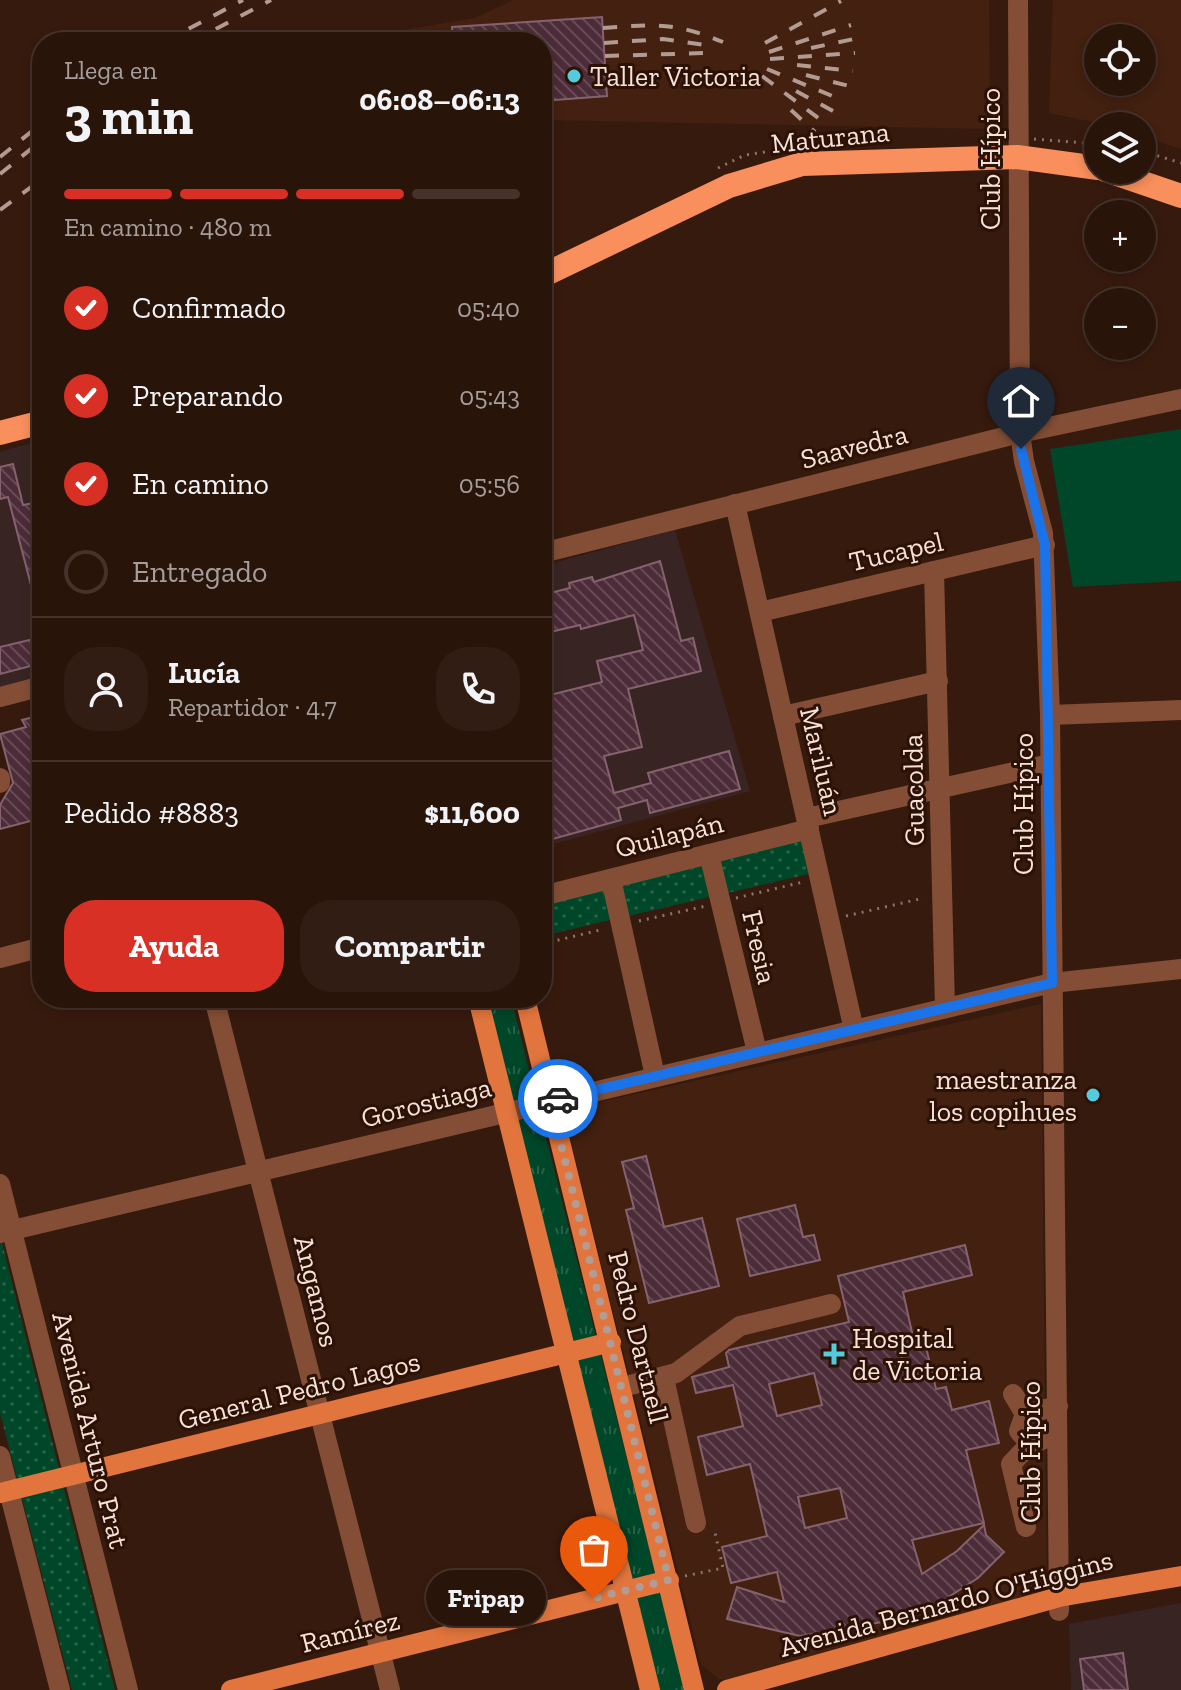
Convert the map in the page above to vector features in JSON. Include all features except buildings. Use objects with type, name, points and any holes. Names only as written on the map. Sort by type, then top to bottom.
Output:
[{"type":"highway","name":"Maturana","points":[[552,271],[729,186],[767,172],[843,161],[1017,157],[1084,166]]},
{"type":"highway","points":[[1146,184],[1181,196]]},
{"type":"highway","points":[[0,433],[32,425]]},
{"type":"main road","points":[[480,1008],[650,1690]]},
{"type":"main road","name":"Pedro Dartnell","points":[[527,1008],[623,1387],[694,1690]]},
{"type":"main road","name":"General Pedro Lagos","points":[[4,1492],[611,1342]]},
{"type":"main road","name":"Avenida Bernardo O'Higgins","points":[[731,1689],[1059,1604],[1181,1576]]},
{"type":"main road","name":"Ramírez","points":[[231,1690],[669,1580]]},
{"type":"main road","name":"Avenida Bernardo O'Higgins","points":[[773,1690],[1059,1604],[1181,1589]]},
{"type":"main road","points":[[688,1663],[708,1680],[731,1689]]},
{"type":"street","name":"Club Hípico","points":[[1018,0],[1020,433],[1045,545],[1050,715],[1059,1604]]},
{"type":"street","name":"Saavedra","points":[[552,550],[1020,433],[1181,399]]},
{"type":"street","name":"Mariluán","points":[[735,504],[854,1030]]},
{"type":"street","name":"Tucapel","points":[[760,612],[1045,545]]},
{"type":"street","name":"Guacolda","points":[[934,571],[942,786],[945,1008]]},
{"type":"street","points":[[783,716],[938,681]]},
{"type":"street","points":[[0,697],[32,689]]},
{"type":"street","points":[[1050,715],[1181,710]]},
{"type":"street","name":"Quilapán","points":[[552,894],[709,854],[942,786],[1050,764]]},
{"type":"street","name":"Fresia","points":[[709,854],[757,1052]]},
{"type":"street","points":[[611,879],[655,1076]]},
{"type":"street","points":[[0,958],[32,950]]},
{"type":"street","name":"Gorostiaga","points":[[6,1231],[1052,983],[1181,969]]},
{"type":"street","name":"Angamos","points":[[217,1008],[390,1690]]},
{"type":"street","name":"Avenida Arturo Prat","points":[[0,1184],[6,1231],[128,1690]]},
{"type":"street","points":[[623,1387],[676,1373],[740,1326],[831,1304]]},
{"type":"street","points":[[664,1378],[696,1523]]},
{"type":"street","points":[[1013,1394],[1025,1414]]},
{"type":"street","points":[[1025,1414],[1058,1406]]},
{"type":"street","points":[[1025,1414],[1019,1431],[1030,1444]]},
{"type":"street","points":[[1026,1527],[1011,1464],[1030,1444],[1059,1436]]},
{"type":"street","points":[[0,1456],[4,1492],[60,1690]]},
{"type":"path","points":[[1156,155],[1181,163]]},
{"type":"path","points":[[552,942],[820,878]]},
{"type":"path","points":[[829,920],[943,894]]},
{"type":"path","points":[[669,1580],[723,1568],[712,1520],[696,1523]]},
{"type":"shaded area","points":[[513,0],[989,0],[990,129],[552,120],[552,32],[391,32],[475,18]]},
{"type":"shaded area","points":[[1053,0],[1181,0],[1181,149],[1156,141],[1156,112],[1084,112],[1084,120],[1049,113]]},
{"type":"shaded area","points":[[32,443],[32,678],[0,687],[0,452]]},
{"type":"shaded area","points":[[675,530],[750,791],[552,844],[552,563]]},
{"type":"shaded area","name":"Hospital de Victoria","points":[[1041,1004],[1047,1599],[732,1681],[719,1679],[701,1665],[563,1110]]},
{"type":"shaded area","points":[[1181,1603],[1181,1690],[1071,1690],[1069,1624]]},
{"type":"green space","points":[[1181,429],[1181,581],[1073,587],[1050,449]]},
{"type":"green space","points":[[801,838],[809,874],[552,934],[552,901]]},
{"type":"green space","points":[[487,1008],[514,1008],[685,1690],[656,1690]]},
{"type":"green space","points":[[0,1235],[115,1690],[72,1690],[0,1413]]},
{"type":"railway","points":[[183,32],[243,0]]},
{"type":"railway","points":[[210,32],[271,0]]},
{"type":"railway","points":[[765,43],[841,1]]},
{"type":"railway","points":[[769,52],[851,25]]},
{"type":"railway","points":[[603,28],[664,26],[723,42]]},
{"type":"railway","points":[[604,43],[663,39],[712,46]]},
{"type":"railway","points":[[811,48],[854,39]]},
{"type":"railway","points":[[605,56],[706,53]]},
{"type":"railway","points":[[770,59],[855,53]]},
{"type":"railway","points":[[797,65],[853,71]]},
{"type":"railway","points":[[767,69],[842,100]]},
{"type":"railway","points":[[806,75],[849,86]]},
{"type":"railway","points":[[762,76],[825,123]]},
{"type":"railway","points":[[796,91],[835,112]]},
{"type":"railway","points":[[791,110],[815,132]]},
{"type":"railway","points":[[0,157],[32,131]]},
{"type":"railway","points":[[0,174],[32,148]]},
{"type":"railway","points":[[0,210],[32,186]]},
{"type":"way so far","points":[[558,1099],[550,1100],[669,1580],[594,1598]]},
{"type":"place","name":"Taller Victoria","points":[[574,76]]},
{"type":"place","name":"maestranza los copihues","points":[[1093,1095]]},
{"type":"place","name":"Hospital de Victoria","points":[[834,1354]]},
{"type":"place","name":"Fripap","points":[[594,1598]]},
{"type":"route","points":[[558,1099],[1052,983],[1045,545],[1021,449]]}]
